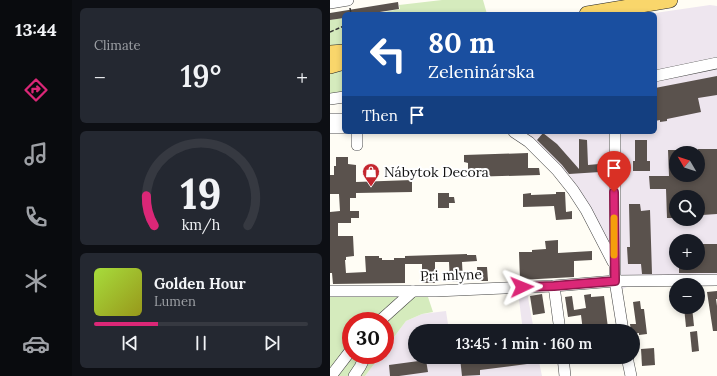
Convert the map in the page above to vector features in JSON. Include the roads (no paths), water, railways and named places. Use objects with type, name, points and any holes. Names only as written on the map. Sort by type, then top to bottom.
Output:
[{"type":"main road","points":[[607,12],[670,0]]},
{"type":"main road","points":[[330,53],[342,52]]},
{"type":"main road","points":[[330,66],[342,63]]},
{"type":"street","points":[[330,3],[348,0]]},
{"type":"street","points":[[657,76],[717,63]]},
{"type":"street","points":[[330,99],[342,97]]},
{"type":"street","points":[[330,119],[342,118]]},
{"type":"street","points":[[330,128],[342,128]]},
{"type":"street","points":[[357,134],[357,145]]},
{"type":"street","points":[[517,134],[529,142],[557,170],[573,190],[586,210],[614,264]]},
{"type":"street","points":[[615,134],[614,264],[615,281],[622,324]]},
{"type":"street","name":"Pri mlyne","points":[[330,291],[413,291],[554,286],[615,281],[717,280]]},
{"type":"street","points":[[554,286],[559,324]]},
{"type":"street","points":[[390,312],[413,291]]},
{"type":"street","points":[[331,376],[342,362]]},
{"type":"street","points":[[354,376],[361,364]]},
{"type":"street","points":[[564,364],[565,376]]},
{"type":"street","points":[[628,364],[631,376]]},
{"type":"place","name":"Nábytok Decora","points":[[371,187]]}]
